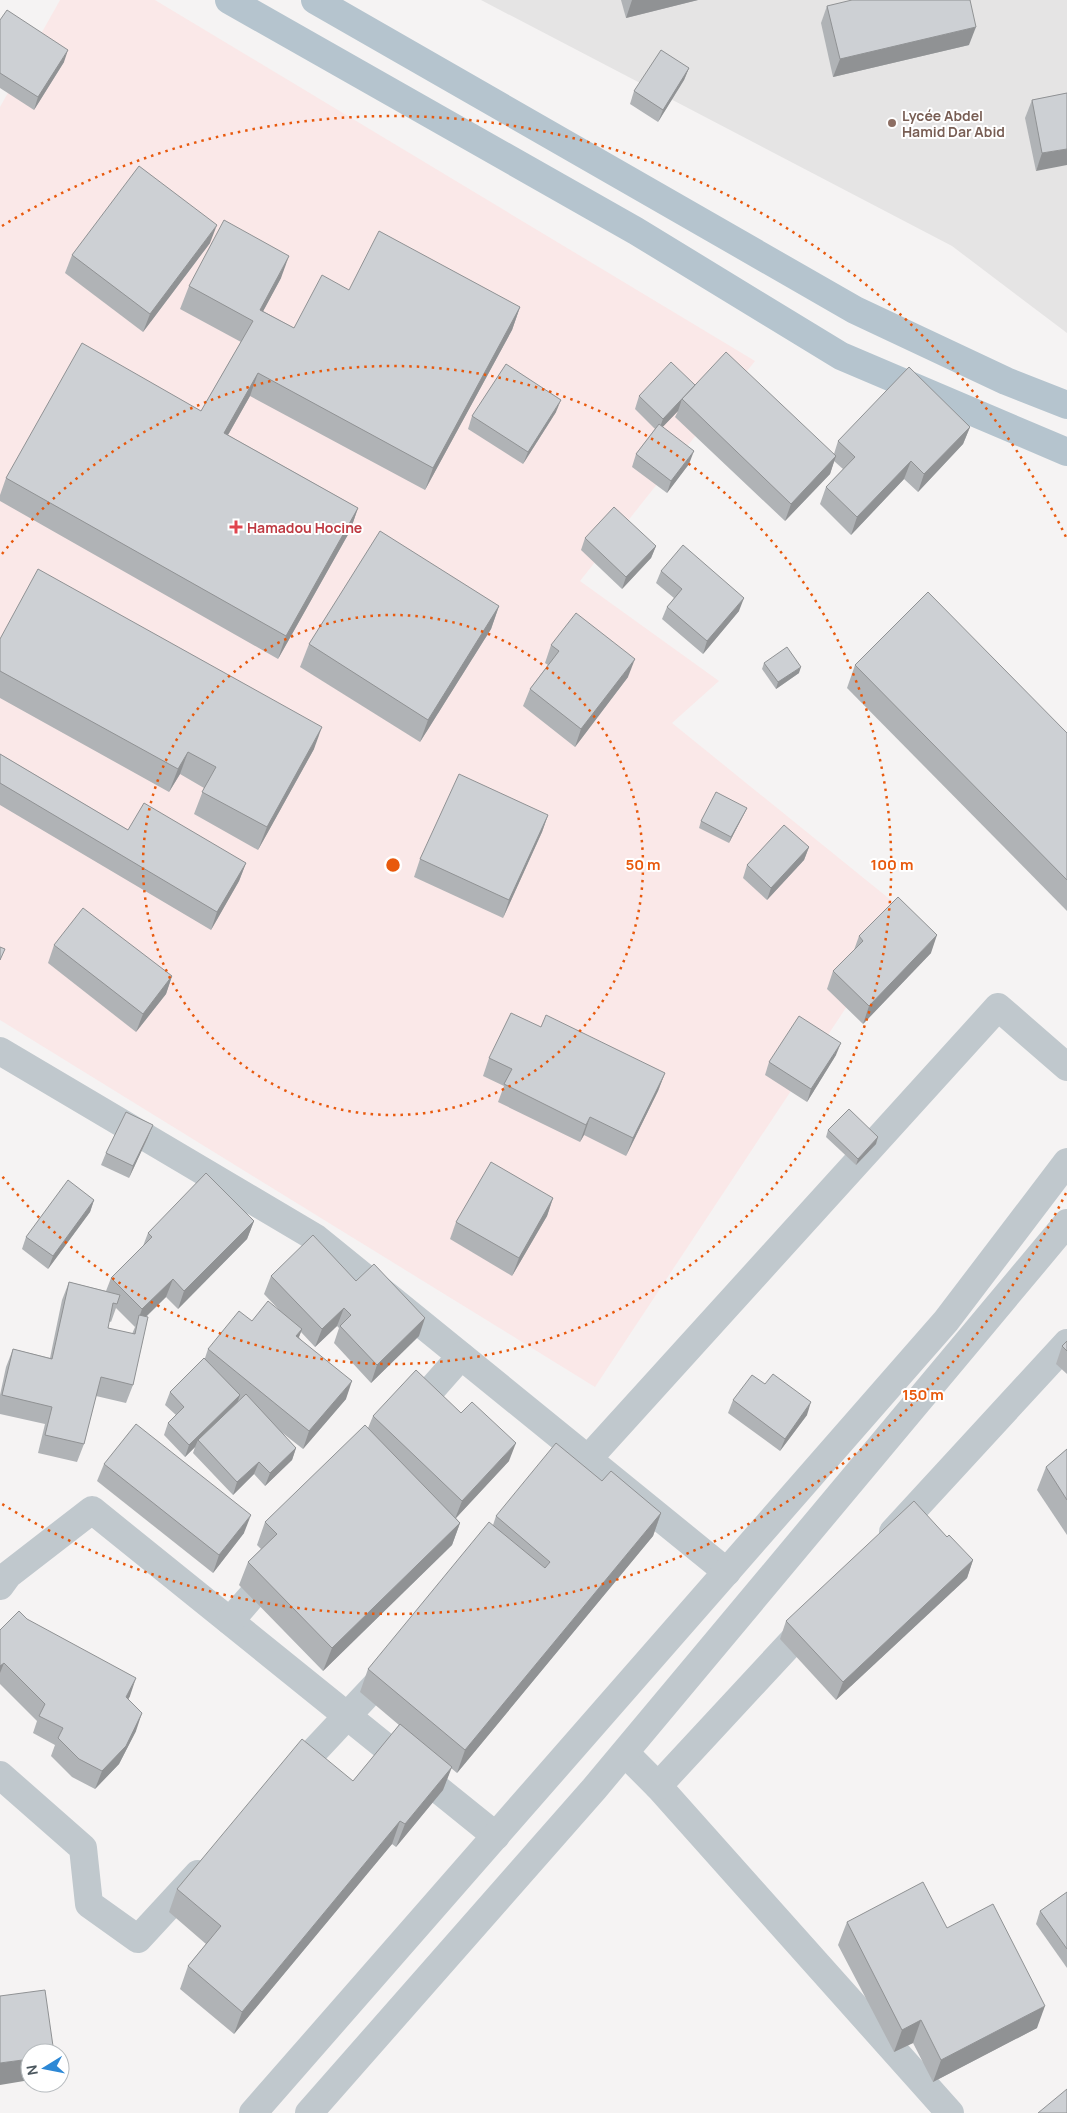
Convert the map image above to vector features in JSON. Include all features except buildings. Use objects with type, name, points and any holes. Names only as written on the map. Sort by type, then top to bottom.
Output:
[{"type":"main road","points":[[229,0],[636,231],[841,356],[1067,452]]},
{"type":"main road","points":[[316,0],[855,310],[1006,381],[1067,405]]},
{"type":"street","points":[[542,1510],[998,1007],[1067,1066]]},
{"type":"street","points":[[0,1051],[316,1238],[727,1572]]},
{"type":"street","points":[[253,2113],[946,1321],[1067,1162]]},
{"type":"street","points":[[308,2113],[625,1753],[1067,1223]]},
{"type":"street","points":[[879,1547],[1067,1343]]},
{"type":"street","points":[[390,1437],[461,1356]]},
{"type":"street","points":[[0,1586],[8,1575],[92,1510],[496,1836]]},
{"type":"street","points":[[230,1621],[294,1548]]},
{"type":"street","points":[[658,1786],[832,1597]]},
{"type":"street","points":[[273,1795],[407,1652]]},
{"type":"street","points":[[625,1753],[658,1786],[950,2113]]},
{"type":"street","points":[[0,1775],[83,1848],[89,1904],[138,1939],[212,1860]]},
{"type":"shaded area","points":[[60,0],[155,0],[755,361],[580,581],[719,681],[672,723],[908,914],[595,1387],[0,1020],[0,107]]},
{"type":"shaded area","name":"Lycée Abdel Hamid Dar Abid","points":[[481,0],[1067,0],[1067,333],[952,246]]},
{"type":"place","name":"Lycée Abdel Hamid Dar Abid","points":[[892,123]]},
{"type":"place","name":"Hamadou Hocine","points":[[236,527]]}]
